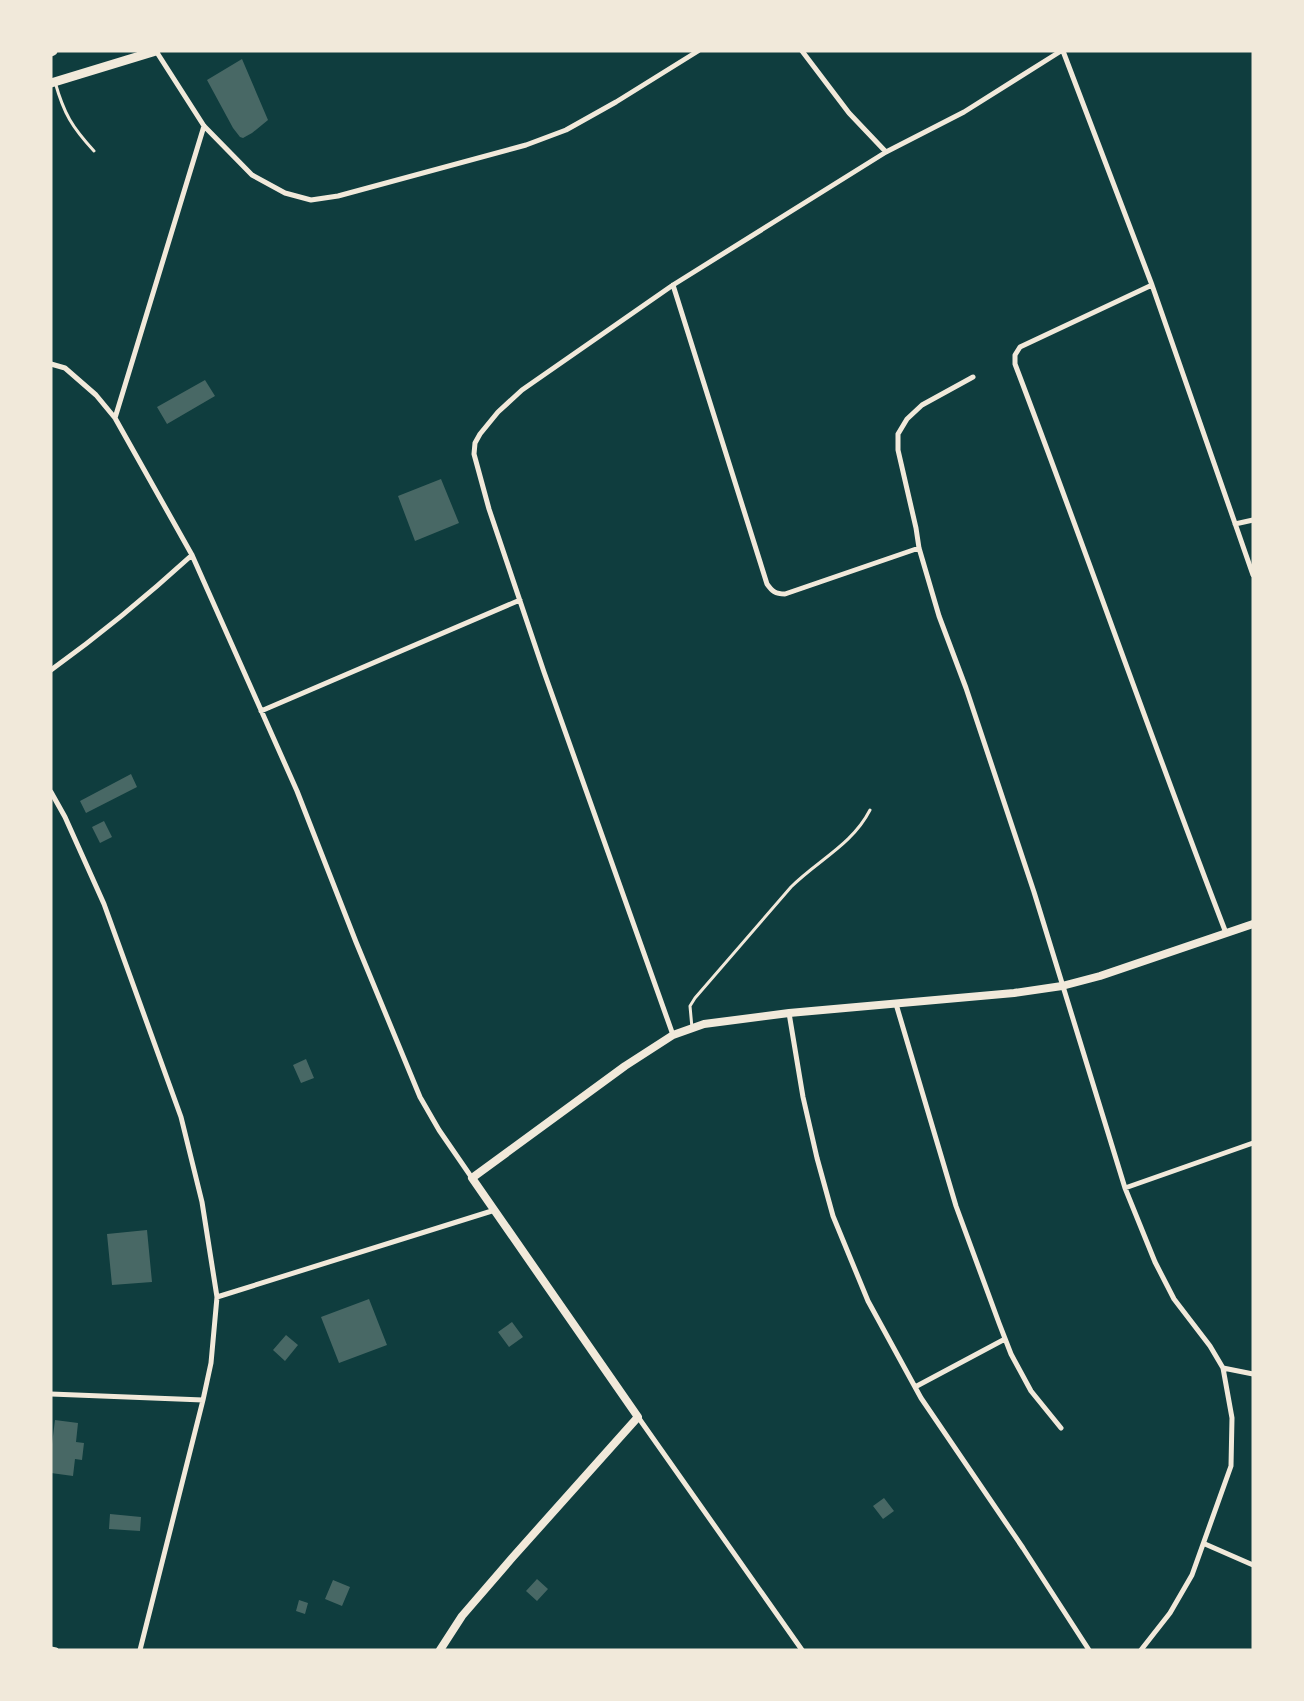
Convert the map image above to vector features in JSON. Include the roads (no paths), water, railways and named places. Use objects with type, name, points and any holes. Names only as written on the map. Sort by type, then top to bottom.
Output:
[{"type":"main road","points":[[53,82],[156,51]]},
{"type":"street","points":[[156,51],[204,126],[252,174],[285,193],[311,200],[338,196],[526,146],[566,130],[616,102],[698,51]]},
{"type":"street","points":[[802,51],[849,113],[886,152]]},
{"type":"street","points":[[673,1035],[520,600],[489,508],[474,454],[475,443],[480,434],[498,412],[522,390],[673,285],[886,152],[964,112],[1062,51],[1152,285],[1253,576]]},
{"type":"street","points":[[115,418],[204,126]]},
{"type":"street","points":[[673,285],[767,584],[772,591],[785,594],[918,548]]},
{"type":"street","points":[[1152,285],[1020,347],[1015,355],[1015,364],[1092,569],[1168,784],[1226,933]]},
{"type":"street","points":[[51,364],[65,368],[96,395],[115,418],[192,556],[297,791],[356,942],[420,1097],[439,1130],[802,1650]]},
{"type":"street","points":[[973,377],[922,405],[907,419],[898,434],[898,450],[916,528],[918,548],[939,616],[966,688],[1034,892],[1125,1188],[1155,1262],[1174,1298],[1210,1346],[1223,1368],[1232,1418],[1231,1466],[1205,1544],[1192,1575],[1170,1613],[1141,1650]]},
{"type":"street","points":[[1235,524],[1253,520]]},
{"type":"street","points":[[51,670],[116,621],[192,556]]},
{"type":"street","points":[[261,711],[520,600]]},
{"type":"street","points":[[51,792],[65,816],[104,904],[181,1117],[202,1202],[216,1297],[211,1363],[204,1400],[140,1650]]},
{"type":"street","points":[[472,1178],[626,1066],[673,1035],[704,1024],[789,1013],[1014,994],[1062,986],[1100,976],[1253,924]]},
{"type":"street","points":[[896,1004],[956,1206],[1005,1339],[1031,1391],[1061,1428]]},
{"type":"street","points":[[789,1013],[816,1158],[833,1216],[868,1301],[915,1386],[1089,1650]]},
{"type":"street","points":[[1125,1188],[1253,1143]]},
{"type":"street","points":[[216,1297],[494,1210]]},
{"type":"street","points":[[915,1386],[1005,1339]]},
{"type":"street","points":[[1223,1368],[1253,1374]]},
{"type":"street","points":[[51,1394],[204,1400]]},
{"type":"street","points":[[440,1650],[462,1616],[638,1417]]},
{"type":"street","points":[[1205,1544],[1253,1565]]},
{"type":"street","points":[[51,1649],[56,1650]]},
{"type":"lane","points":[[53,82],[74,129],[94,151]]},
{"type":"lane","points":[[692,1028],[690,1006],[695,998],[791,887],[804,874],[850,838],[862,825],[870,810]]}]
